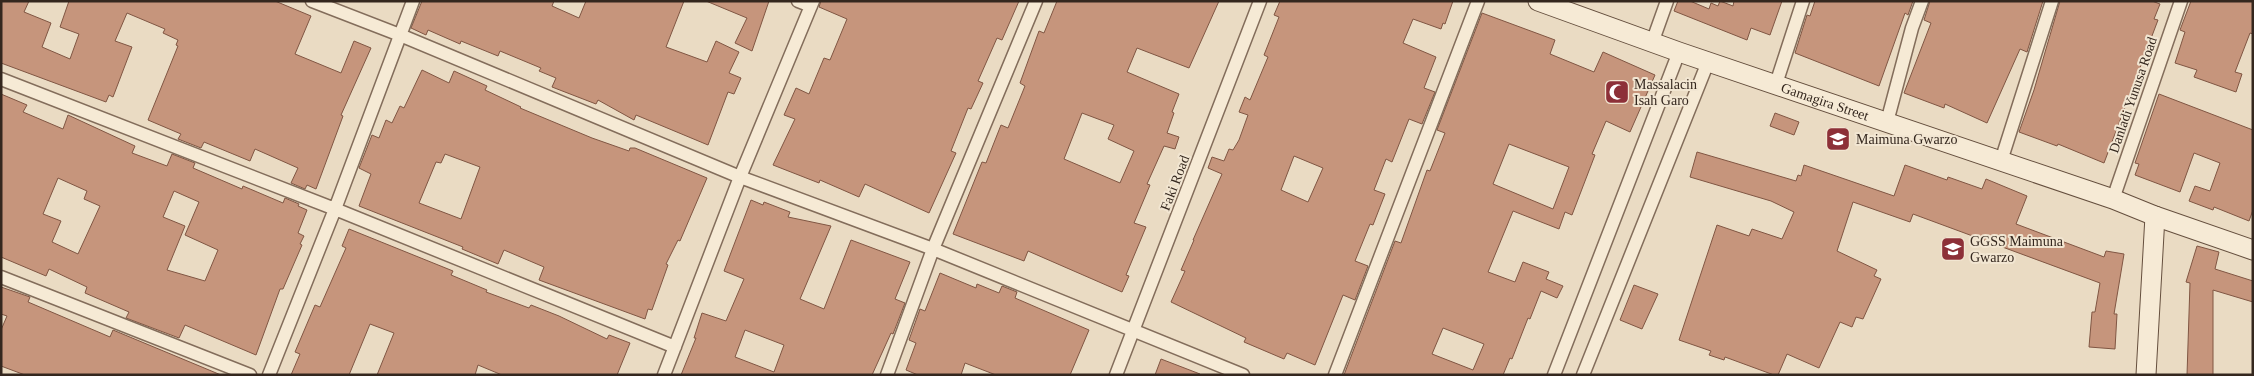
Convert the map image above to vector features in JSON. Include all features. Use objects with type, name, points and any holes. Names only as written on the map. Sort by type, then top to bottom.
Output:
[{"type":"street","points":[[312,1],[400,35],[740,176],[933,249],[1243,375]]},
{"type":"street","points":[[269,375],[335,209],[413,1]]},
{"type":"street","points":[[664,375],[740,176],[812,4],[798,1]]},
{"type":"street","points":[[887,375],[933,249],[1036,1]]},
{"type":"street","name":"Faki Road","points":[[1116,375],[1260,1]]},
{"type":"street","points":[[1334,375],[1478,1]]},
{"type":"street","name":"Gamagira Street","points":[[1538,1],[1652,43],[2113,199],[2155,216],[2253,250]]},
{"type":"street","points":[[1652,43],[1667,1]]},
{"type":"street","points":[[1776,84],[1803,1]]},
{"type":"street","points":[[1887,122],[1912,28],[1922,1]]},
{"type":"street","points":[[2001,161],[2052,1]]},
{"type":"street","name":"Danladi Yunusa Road","points":[[2113,199],[2181,1]]},
{"type":"street","points":[[1554,375],[1679,52]]},
{"type":"street","points":[[1584,375],[1708,62]]},
{"type":"street","points":[[1,79],[335,209],[675,347]]},
{"type":"street","points":[[2146,375],[2155,216]]},
{"type":"street","points":[[1,277],[250,375]]},
{"type":"building","points":[[1,1],[29,1],[24,12],[51,23],[42,47],[70,59],[79,34],[60,27],[69,1],[275,1],[311,16],[295,54],[341,73],[354,41],[371,48],[341,115],[343,116],[316,189],[307,185],[305,189],[291,183],[298,168],[255,149],[250,161],[204,142],[201,148],[178,139],[181,134],[148,120],[178,46],[176,45],[178,40],[163,33],[165,29],[127,13],[115,41],[132,47],[113,97],[109,95],[106,102],[1,63]]},
{"type":"building","points":[[422,1],[554,1],[552,6],[579,18],[586,1],[684,1],[666,47],[707,62],[716,41],[739,52],[729,73],[741,78],[734,94],[728,92],[708,145],[636,115],[634,120],[598,100],[596,104],[552,87],[556,78],[539,71],[541,68],[500,51],[498,56],[461,41],[460,44],[428,30],[426,35],[411,28]]},
{"type":"building","points":[[706,1],[769,1],[752,51],[735,43],[747,18]]},
{"type":"building","points":[[821,1],[1019,1],[1002,40],[997,38],[978,81],[983,83],[971,109],[968,108],[951,151],[956,153],[929,213],[865,184],[859,197],[820,180],[819,183],[773,165],[795,119],[784,115],[796,88],[809,94],[824,58],[830,60],[847,19],[819,7]]},
{"type":"building","points":[[1057,1],[1219,1],[1189,68],[1137,48],[1127,72],[1179,94],[1167,133],[1179,137],[1175,149],[1164,146],[1147,184],[1150,185],[1134,223],[1146,227],[1126,275],[1129,276],[1122,292],[1028,251],[1024,261],[953,234],[982,162],[986,163],[1001,125],[1008,128],[1025,86],[1020,83],[1039,31],[1044,33]],"holes":[[[1082,113],[1114,125],[1108,139],[1134,151],[1120,183],[1064,159]]]},
{"type":"building","points":[[1280,1],[1453,1],[1445,24],[1443,23],[1441,29],[1413,19],[1403,43],[1436,57],[1424,88],[1435,92],[1422,124],[1409,119],[1392,162],[1386,159],[1374,190],[1385,194],[1373,225],[1370,224],[1355,261],[1368,266],[1355,300],[1343,295],[1315,365],[1287,353],[1284,359],[1244,342],[1246,338],[1171,302],[1185,271],[1181,270],[1222,174],[1208,168],[1212,157],[1224,161],[1229,149],[1233,150],[1239,140],[1248,115],[1239,112],[1245,97],[1250,100],[1268,57],[1264,55],[1279,17],[1274,15]],"holes":[[[1294,156],[1323,168],[1308,202],[1281,190]]]},
{"type":"building","points":[[1678,1],[1690,1],[1709,9],[1711,3],[1718,6],[1720,1],[1733,6],[1734,1],[1782,1],[1770,35],[1751,28],[1747,40],[1674,11]]},
{"type":"building","points":[[1815,1],[1913,1],[1908,15],[1905,13],[1879,86],[1795,53],[1807,15],[1810,16]]},
{"type":"building","points":[[1930,1],[2043,1],[2027,52],[2020,49],[1987,123],[1945,104],[1944,108],[1904,93],[1931,23],[1924,20]]},
{"type":"building","points":[[2060,1],[2152,1],[2160,4],[2154,19],[2158,20],[2104,163],[2058,144],[2057,146],[2019,132],[2034,90]]},
{"type":"building","points":[[2191,1],[2253,1],[2253,34],[2250,33],[2235,72],[2242,74],[2236,92],[2194,77],[2197,70],[2175,63],[2185,32],[2180,30]]},
{"type":"building","points":[[1482,13],[1555,40],[1550,54],[1594,72],[1603,52],[1655,75],[1630,132],[1606,121],[1592,154],[1595,155],[1572,215],[1565,212],[1559,229],[1513,211],[1488,272],[1515,282],[1523,262],[1549,272],[1546,279],[1563,286],[1557,298],[1541,291],[1512,359],[1510,358],[1503,375],[1344,375],[1395,241],[1401,243],[1427,170],[1430,171],[1445,133],[1437,130]],"holes":[[[1509,144],[1569,167],[1553,209],[1493,184]],[[1443,328],[1484,344],[1473,370],[1432,354]]]},
{"type":"building","points":[[422,70],[449,83],[454,71],[487,86],[485,90],[520,108],[629,151],[630,148],[635,148],[707,178],[680,241],[678,240],[666,264],[668,265],[652,310],[648,309],[645,319],[539,280],[544,267],[504,250],[498,264],[462,249],[463,247],[359,206],[371,174],[359,168],[372,135],[379,138],[386,120],[392,123],[400,106],[404,108]],"holes":[[[445,154],[480,167],[461,219],[419,203],[436,162],[441,163]]]},
{"type":"building","points":[[1,94],[27,105],[23,112],[63,129],[68,115],[135,146],[132,153],[167,166],[172,154],[195,163],[193,168],[242,189],[243,186],[283,203],[285,198],[307,210],[298,233],[304,236],[300,244],[302,245],[283,289],[280,289],[256,355],[185,325],[179,338],[126,318],[129,312],[85,293],[87,287],[49,269],[46,276],[1,257]],"holes":[[[58,178],[87,191],[84,199],[100,206],[78,254],[52,242],[61,221],[43,214]],[[174,191],[199,202],[185,235],[218,250],[205,281],[167,270],[185,226],[163,217]]]},
{"type":"building","points":[[2159,94],[2253,130],[2253,210],[2249,221],[2214,207],[2213,210],[2189,201],[2195,186],[2210,191],[2220,163],[2194,153],[2180,192],[2135,175],[2139,164],[2135,163]]},
{"type":"building","points":[[1775,113],[1799,122],[1794,135],[1770,126]]},
{"type":"building","points":[[1697,152],[1796,181],[1798,175],[1801,176],[1804,165],[1894,196],[1905,165],[1947,180],[1948,177],[1982,189],[1986,179],[2027,196],[2016,224],[2104,257],[2106,251],[2124,254],[2114,314],[2117,314],[2115,349],[2089,347],[2092,312],[2095,312],[2100,283],[1913,214],[1910,222],[1853,202],[1837,251],[1877,270],[1874,276],[1881,279],[1863,319],[1856,317],[1852,327],[1840,322],[1819,368],[1787,354],[1778,375],[1774,375],[1725,357],[1724,360],[1709,355],[1711,351],[1679,340],[1717,225],[1749,236],[1752,229],[1782,239],[1794,212],[1771,201],[1690,177]]},
{"type":"building","points":[[751,200],[763,205],[764,202],[790,212],[788,217],[831,226],[800,299],[824,309],[851,240],[910,262],[895,299],[905,303],[893,334],[891,333],[872,375],[681,375],[696,338],[694,338],[702,313],[726,321],[744,279],[724,271]],"holes":[[[745,330],[784,345],[774,372],[735,357]]]},
{"type":"building","points":[[349,229],[453,271],[451,275],[487,290],[486,292],[529,308],[531,305],[607,339],[609,335],[630,343],[617,375],[502,375],[478,365],[475,375],[377,375],[394,333],[370,324],[349,375],[291,375],[300,354],[295,352],[315,305],[320,307],[346,248],[342,246]]},
{"type":"building","points":[[2197,246],[2219,252],[2215,269],[2253,281],[2253,302],[2213,290],[2213,375],[2187,375],[2190,283],[2186,282]]},
{"type":"building","points":[[940,273],[976,288],[977,284],[999,293],[1002,286],[1017,292],[1015,298],[1089,330],[1070,375],[996,375],[965,363],[961,375],[918,375],[906,370],[916,343],[909,340],[920,309],[925,311]]},
{"type":"building","points":[[1634,285],[1658,294],[1642,329],[1620,320]]},
{"type":"building","points":[[1,287],[30,297],[28,302],[110,337],[113,330],[221,375],[25,375],[1,366],[1,330],[7,316],[1,314]]},
{"type":"building","points":[[1161,359],[1200,374],[1200,375],[1155,375]]},
{"type":"place","name":"Massalacin Isah Garo","points":[[1617,92]]},
{"type":"place","name":"Maimuna Gwarzo","points":[[1838,139]]},
{"type":"place","name":"GGSS Maimuna Gwarzo","points":[[1953,249]]}]
